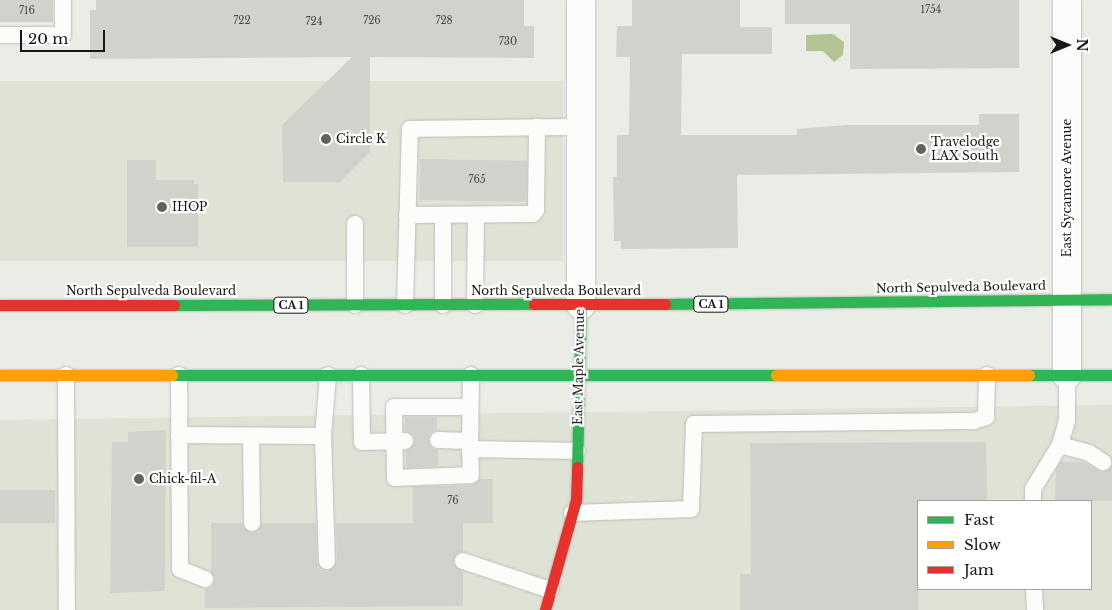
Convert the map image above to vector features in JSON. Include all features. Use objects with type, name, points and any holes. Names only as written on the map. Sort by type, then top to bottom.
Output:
[{"type":"main road","name":"North Sepulveda Boulevard","points":[[0,305],[581,305],[1112,299]]},
{"type":"main road","name":"East Maple Avenue","points":[[544,610],[576,500],[581,305]]},
{"type":"main road","points":[[0,375],[1112,375]]},
{"type":"street","name":"East Maple Avenue","points":[[581,0],[581,305]]},
{"type":"street","name":"East Sycamore Avenue","points":[[1066,375],[1067,0]]},
{"type":"lane","points":[[0,35],[63,35],[64,0]]},
{"type":"lane","points":[[407,215],[529,215],[536,210],[537,127]]},
{"type":"lane","points":[[405,305],[410,129],[581,127]]},
{"type":"lane","points":[[443,215],[443,305]]},
{"type":"lane","points":[[475,305],[476,215]]},
{"type":"lane","points":[[355,224],[355,305]]},
{"type":"lane","points":[[66,375],[67,610]]},
{"type":"lane","points":[[179,375],[180,569],[205,579]]},
{"type":"lane","points":[[327,561],[323,436],[328,375]]},
{"type":"lane","points":[[361,375],[362,442],[400,441]]},
{"type":"lane","points":[[470,407],[394,408],[400,441],[395,478],[471,475],[471,375]]},
{"type":"lane","points":[[572,513],[691,509],[694,424],[974,420],[986,417],[987,375]]},
{"type":"lane","points":[[1033,500],[1033,489],[1060,445],[1067,420],[1066,375]]},
{"type":"lane","points":[[179,435],[323,436]]},
{"type":"lane","points":[[251,436],[252,523]]},
{"type":"lane","points":[[438,440],[470,445],[577,451]]},
{"type":"lane","points":[[1060,445],[1089,453],[1103,462]]},
{"type":"lane","points":[[463,561],[550,590]]},
{"type":"lane","points":[[1034,590],[1034,610]]},
{"type":"shaded area","points":[[833,34],[844,42],[843,55],[834,62],[823,51],[806,51],[806,35]]},
{"type":"shaded area","points":[[0,81],[563,81],[563,261],[0,261]]},
{"type":"shaded area","points":[[1112,405],[1112,610],[0,610],[0,420]]},
{"type":"building","points":[[0,0],[53,0],[53,22],[0,22]]},
{"type":"building","points":[[96,0],[524,0],[524,26],[534,26],[534,58],[370,57],[370,152],[340,182],[283,182],[282,125],[352,57],[90,59],[90,10],[96,10]]},
{"type":"building","points":[[632,0],[740,0],[740,27],[772,27],[772,54],[682,54],[681,135],[797,135],[797,129],[846,125],[979,125],[979,114],[1019,114],[1019,172],[737,175],[738,248],[621,249],[621,241],[614,241],[613,177],[617,177],[617,135],[629,135],[630,57],[616,57],[617,26],[632,26]]},
{"type":"building","points":[[785,0],[1019,0],[1019,68],[850,69],[850,24],[785,24]]},
{"type":"building","points":[[420,159],[527,161],[526,202],[419,200]]},
{"type":"building","name":"IHOP","points":[[127,160],[156,160],[156,180],[194,180],[194,184],[198,184],[198,247],[127,247]]},
{"type":"building","points":[[405,417],[437,417],[437,430],[430,434],[428,440],[432,448],[438,450],[438,466],[406,468],[406,451],[415,441],[413,435],[405,431]]},
{"type":"building","name":"Chick-fil-A","points":[[166,430],[165,591],[110,593],[112,442],[128,442],[128,432]]},
{"type":"building","points":[[986,442],[987,500],[917,500],[918,610],[740,610],[740,574],[751,574],[750,443]]},
{"type":"building","points":[[1061,462],[1083,462],[1102,472],[1112,466],[1112,501],[1055,500],[1056,470]]},
{"type":"building","points":[[480,479],[493,479],[493,523],[463,523],[463,551],[456,554],[453,563],[463,572],[463,606],[205,608],[205,589],[212,587],[215,578],[211,572],[211,523],[242,523],[244,528],[252,533],[257,531],[262,523],[316,523],[317,562],[322,570],[328,571],[337,561],[336,523],[413,523],[413,487],[471,485]]},
{"type":"building","points":[[0,490],[55,490],[55,523],[0,523]]},
{"type":"traffic: fast","points":[[665,304],[1112,299]]},
{"type":"traffic: fast","points":[[174,305],[534,304]]},
{"type":"traffic: fast","points":[[577,467],[581,305]]},
{"type":"traffic: fast","points":[[172,375],[776,375]]},
{"type":"traffic: fast","points":[[1029,375],[1112,375]]},
{"type":"traffic: slow","points":[[0,375],[172,375]]},
{"type":"traffic: slow","points":[[776,375],[1029,375]]},
{"type":"traffic: jam","points":[[534,304],[665,304]]},
{"type":"traffic: jam","points":[[0,305],[174,305]]},
{"type":"traffic: jam","points":[[545,610],[576,500],[577,467]]},
{"type":"place","name":"Circle K","points":[[326,139]]},
{"type":"place","name":"Travelodge LAX South","points":[[921,149]]},
{"type":"place","name":"IHOP","points":[[162,207]]},
{"type":"place","name":"Chick-fil-A","points":[[139,479]]}]
